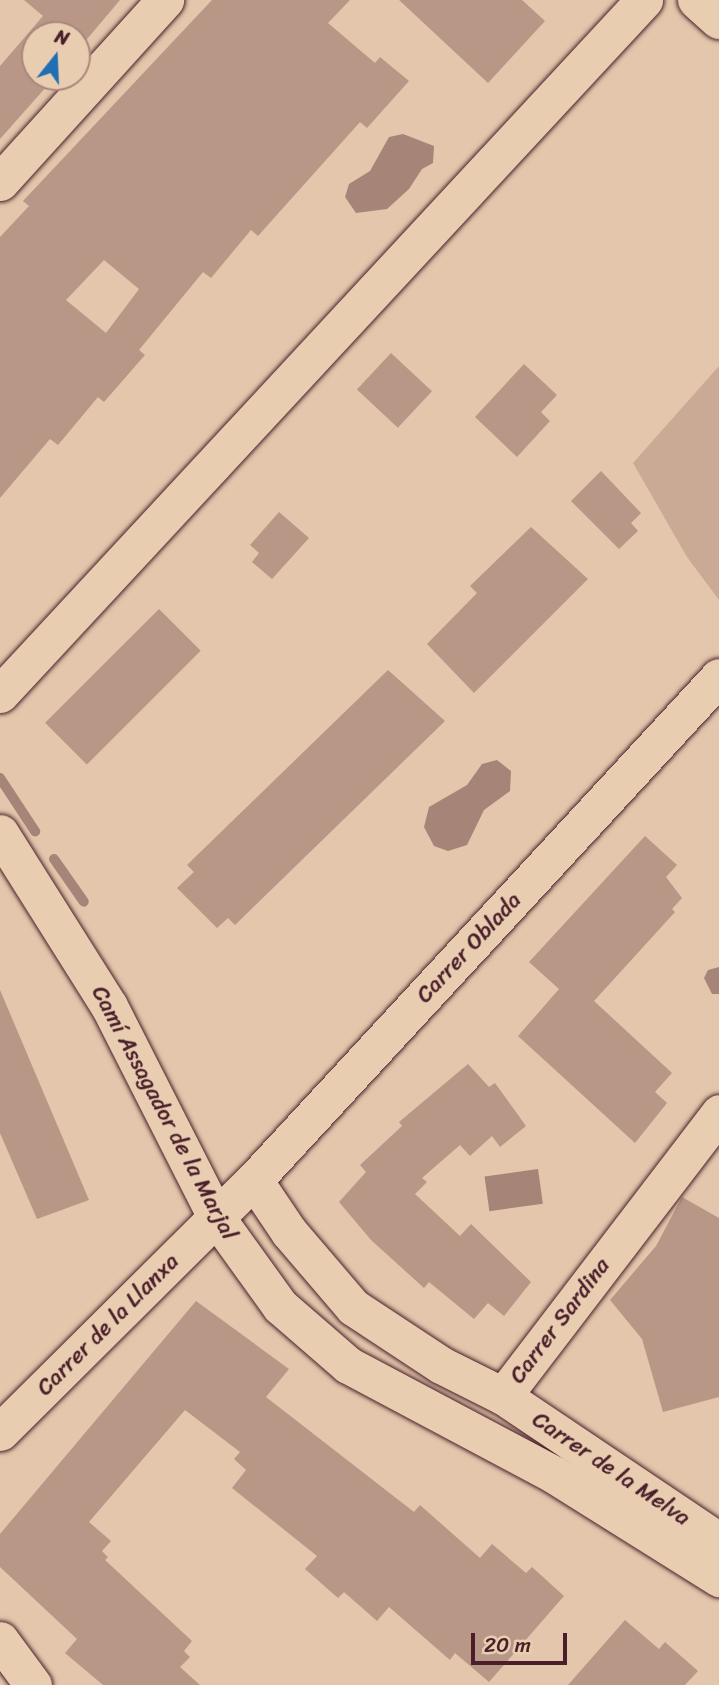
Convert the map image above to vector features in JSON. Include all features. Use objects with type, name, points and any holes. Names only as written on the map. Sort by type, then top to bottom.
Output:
[{"type":"main road","points":[[697,0],[719,20]]},
{"type":"street","points":[[0,182],[165,0]]},
{"type":"street","points":[[0,694],[644,0]]},
{"type":"street","name":"Carrer Oblada","points":[[216,1217],[254,1180],[719,677]]},
{"type":"street","name":"Camí Assagador de la Marjal","points":[[0,833],[110,1006],[216,1217],[280,1306],[348,1365],[553,1474],[719,1578]]},
{"type":"street","name":"Carrer Sardina","points":[[254,1180],[289,1232],[353,1307],[441,1365],[503,1396],[719,1113]]},
{"type":"street","name":"Carrer de la Llanxa","points":[[0,1432],[216,1217]]},
{"type":"street","name":"Carrer de la Melva","points":[[503,1396],[719,1541]]},
{"type":"street","points":[[0,1640],[33,1685]]},
{"type":"shaded area","points":[[403,134],[434,146],[433,163],[422,169],[409,189],[387,209],[356,213],[345,197],[349,184],[370,171],[389,137]]},
{"type":"shaded area","points":[[719,366],[719,600],[687,557],[633,463]]},
{"type":"shaded area","points":[[497,760],[511,771],[510,791],[484,810],[467,845],[448,851],[434,846],[424,827],[429,807],[467,785],[482,764]]},
{"type":"shaded area","points":[[719,967],[719,994],[712,994],[704,978],[708,970]]},
{"type":"shaded area","points":[[538,1169],[543,1204],[489,1211],[485,1177]]},
{"type":"building","points":[[24,0],[120,0],[91,34],[91,21],[39,21],[43,16]]},
{"type":"building","points":[[212,0],[350,0],[328,23],[375,63],[380,57],[409,81],[367,128],[360,122],[258,236],[251,230],[211,278],[203,272],[139,350],[145,355],[104,402],[98,397],[58,445],[50,439],[0,498],[0,237],[29,206],[23,201]],"holes":[[[104,260],[139,289],[106,333],[66,300]]]},
{"type":"building","points":[[399,0],[522,0],[545,21],[488,83]]},
{"type":"building","points":[[21,42],[21,91],[43,91],[0,139],[0,66]]},
{"type":"building","points":[[391,353],[432,391],[398,428],[357,390]]},
{"type":"building","points":[[524,364],[557,395],[541,412],[550,421],[517,457],[475,417]]},
{"type":"building","points":[[601,471],[641,513],[631,523],[638,531],[619,549],[571,501]]},
{"type":"building","points":[[279,512],[309,538],[272,579],[252,562],[259,553],[250,545]]},
{"type":"building","points":[[531,527],[588,579],[474,693],[427,644],[477,593],[470,586]]},
{"type":"building","points":[[159,609],[201,651],[87,765],[45,723]]},
{"type":"building","points":[[388,670],[445,721],[235,925],[228,918],[217,928],[177,888],[194,872],[187,865]]},
{"type":"building","points":[[645,836],[677,865],[666,877],[682,898],[672,909],[675,912],[594,1001],[672,1073],[655,1092],[667,1103],[635,1143],[518,1036],[559,989],[529,962]]},
{"type":"building","points":[[0,990],[89,1200],[37,1219],[0,1133]]},
{"type":"building","points":[[468,1064],[489,1087],[495,1083],[526,1126],[500,1147],[492,1136],[470,1156],[460,1145],[422,1178],[427,1182],[415,1194],[460,1236],[471,1224],[531,1282],[504,1316],[488,1303],[474,1319],[429,1282],[424,1288],[371,1240],[339,1202],[366,1172],[360,1165],[402,1126],[399,1122]]},
{"type":"building","points":[[682,1197],[719,1218],[719,1397],[663,1412],[642,1339],[610,1300],[656,1246]]},
{"type":"building","points":[[196,1301],[289,1369],[266,1397],[414,1512],[420,1505],[480,1558],[492,1544],[526,1573],[532,1567],[564,1596],[489,1682],[455,1653],[450,1660],[389,1607],[377,1621],[344,1592],[338,1598],[305,1569],[317,1556],[232,1488],[246,1470],[234,1459],[240,1452],[185,1410],[89,1522],[111,1541],[102,1551],[108,1557],[105,1560],[192,1641],[184,1651],[190,1657],[180,1667],[200,1685],[103,1685],[65,1653],[77,1639],[0,1567],[0,1534]]},
{"type":"building","points":[[625,1620],[659,1649],[665,1642],[698,1671],[685,1685],[568,1685]]},
{"type":"waterway","points":[[0,778],[35,831]]},
{"type":"waterway","points":[[54,859],[84,902]]}]
